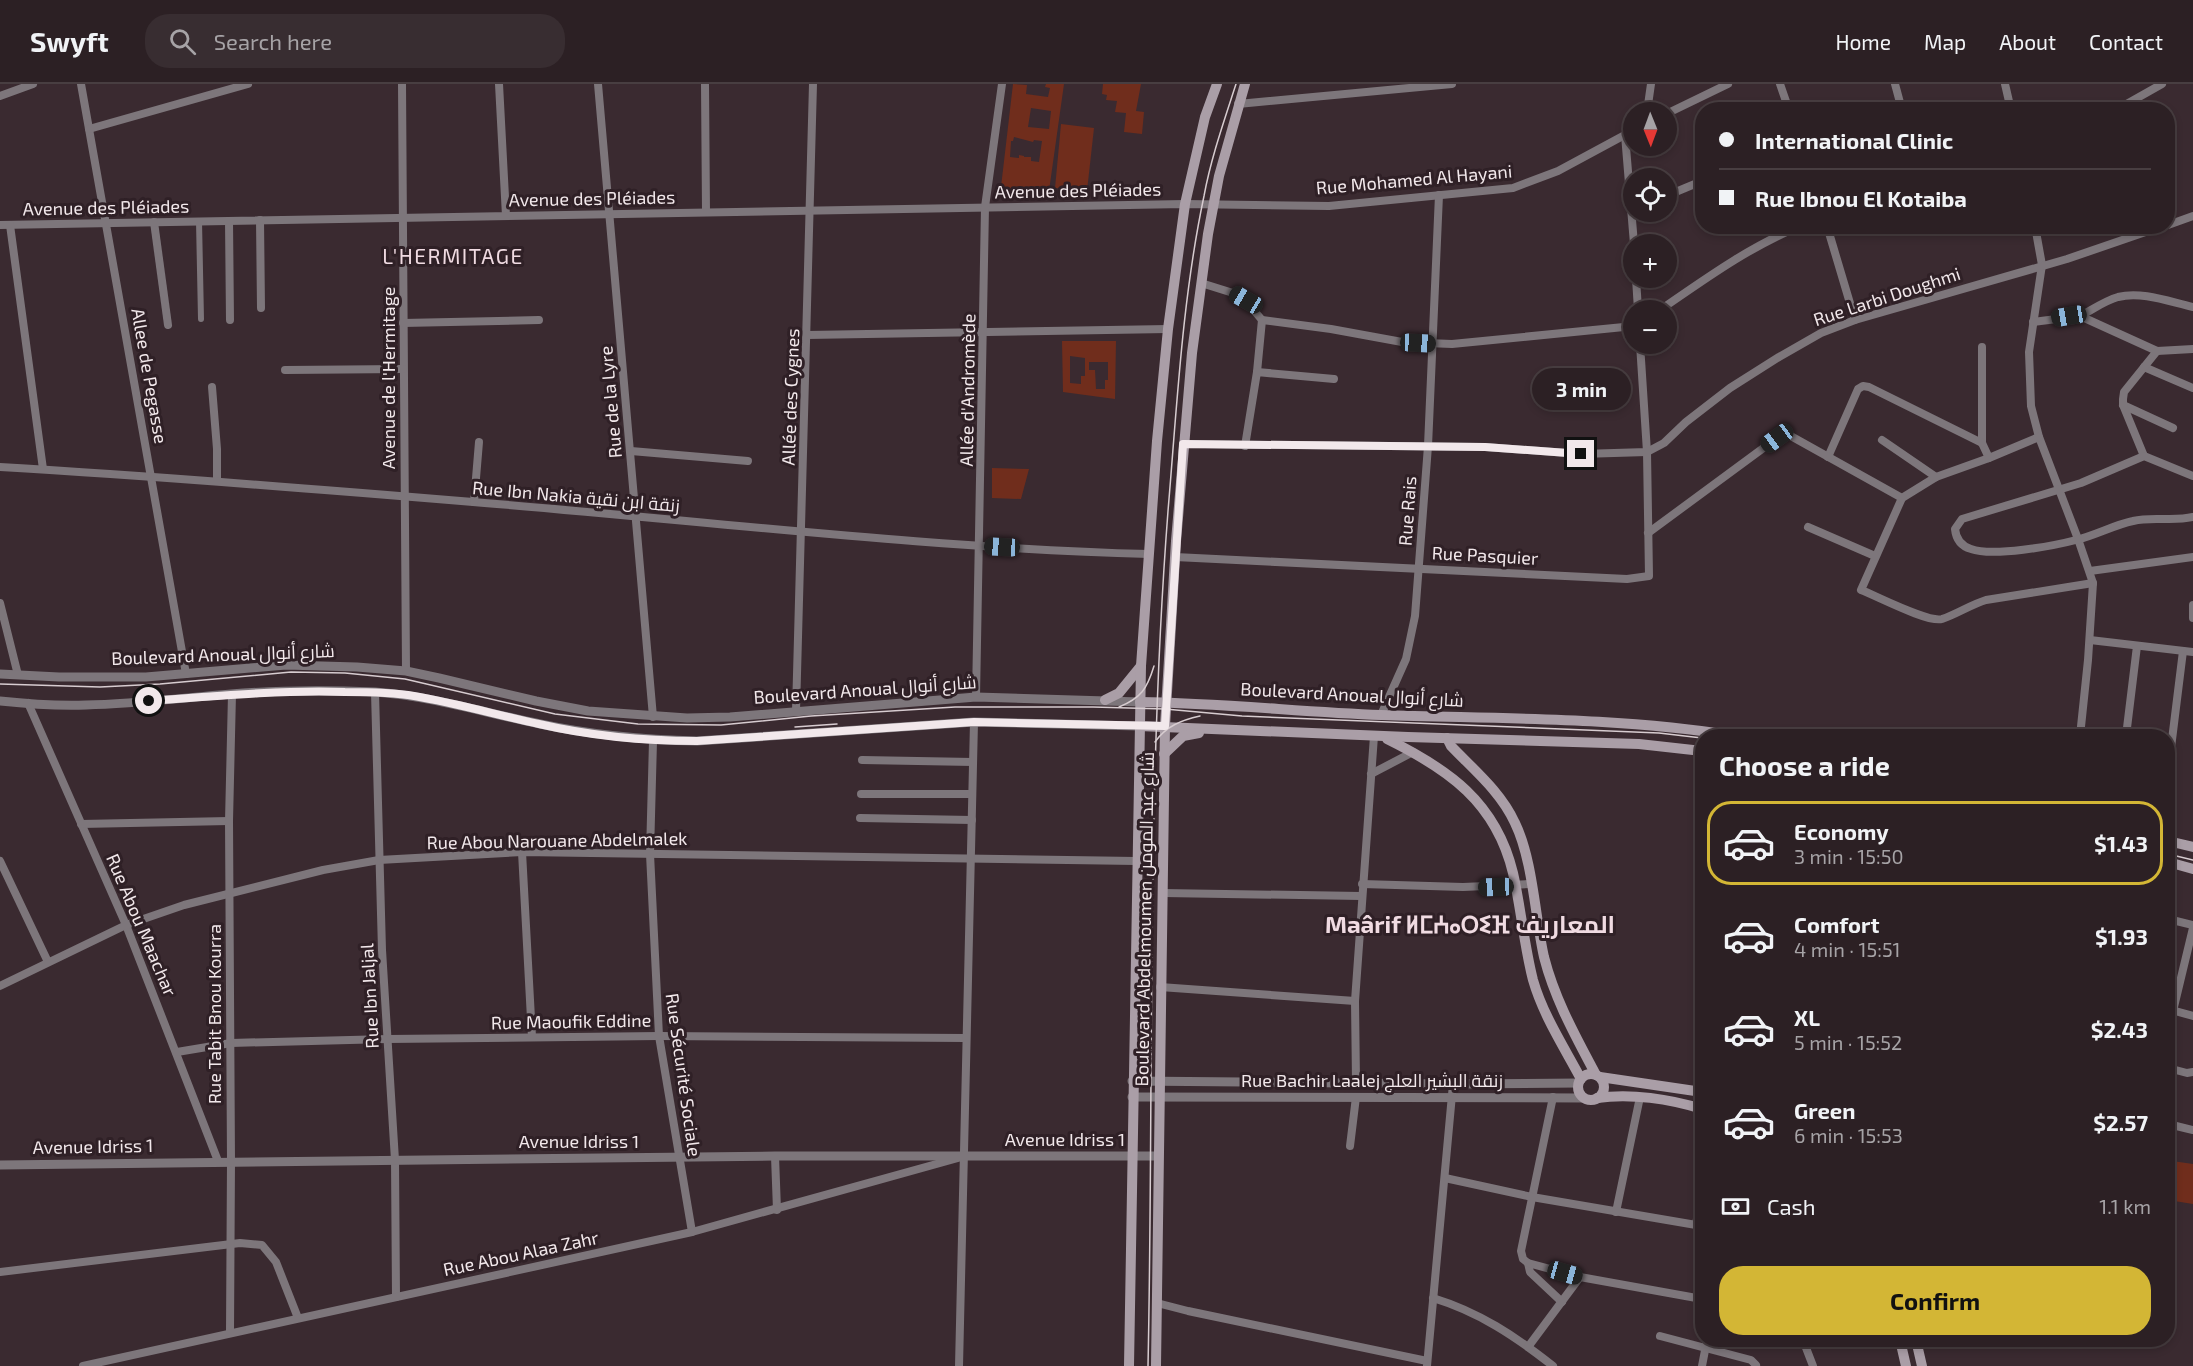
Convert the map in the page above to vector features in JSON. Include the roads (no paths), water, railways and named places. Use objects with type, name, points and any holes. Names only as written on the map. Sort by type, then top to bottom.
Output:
[{"type":"main road","name":"Boulevard Abdelmoumen شارع عبد المومن","points":[[1129,1366],[1132,1081],[1141,666],[1168,329],[1185,204],[1216,84]]},
{"type":"main road","name":"Boulevard Abdelmoumen شارع عبد المومن","points":[[1156,1366],[1165,702],[1183,444],[1201,282],[1212,204],[1245,84]]},
{"type":"main road","points":[[1105,700],[1119,693],[1141,666]]},
{"type":"main road","name":"Boulevard Anoual شارع أنوال","points":[[1140,702],[1381,715],[1630,724],[1695,730]]},
{"type":"main road","name":"Boulevard Anoual شارع أنوال","points":[[1139,726],[1639,744],[1695,750]]},
{"type":"main road","points":[[1164,754],[1183,736],[1223,730]]},
{"type":"main road","points":[[1377,736],[1413,752],[1463,786],[1487,813],[1498,830],[1506,849],[1515,886],[1534,981],[1580,1081],[1579,1091],[1584,1098],[1640,1097],[1695,1107]]},
{"type":"main road","points":[[1447,738],[1451,746],[1491,787],[1520,833],[1545,958],[1558,1000],[1604,1089],[1597,1098]]},
{"type":"main road","points":[[2175,843],[2193,847]]},
{"type":"main road","points":[[2175,864],[2193,868]]},
{"type":"main road","points":[[1580,1081],[1588,1074],[1695,1091]]},
{"type":"main road","points":[[1902,1347],[1906,1366]]},
{"type":"main road","points":[[1918,1347],[1922,1366]]},
{"type":"street","points":[[0,96],[33,84]]},
{"type":"street","name":"Allee de Pegasse","points":[[81,84],[186,674]]},
{"type":"street","points":[[89,129],[248,84]]},
{"type":"street","name":"Avenue de l'Hermitage","points":[[402,84],[406,671]]},
{"type":"street","points":[[499,84],[506,216]]},
{"type":"street","name":"Rue de la Lyre","points":[[598,84],[653,717]]},
{"type":"street","points":[[705,84],[706,212]]},
{"type":"street","name":"Allée des Cygnes","points":[[796,711],[813,84]]},
{"type":"street","name":"Allée d'Andromède","points":[[976,697],[985,207],[1002,84]]},
{"type":"street","points":[[1238,104],[1452,84]]},
{"type":"street","points":[[1648,102],[1651,84]]},
{"type":"street","points":[[1677,109],[1728,84]]},
{"type":"street","points":[[1780,84],[1786,102]]},
{"type":"street","points":[[1895,84],[1900,102]]},
{"type":"street","points":[[2006,84],[2009,102]]},
{"type":"street","points":[[2130,102],[2162,84]]},
{"type":"street","name":"Rue Mohamed Al Hayani","points":[[1185,204],[1329,206],[1513,188],[1558,171],[1623,136]]},
{"type":"street","points":[[1677,191],[1695,184]]},
{"type":"street","name":"Rue Rais","points":[[1381,715],[1409,647],[1415,616],[1434,344],[1439,195]]},
{"type":"street","name":"Avenue des Pléiades","points":[[0,225],[1185,204]]},
{"type":"street","points":[[2175,222],[2193,216]]},
{"type":"street","points":[[260,220],[261,308]]},
{"type":"street","points":[[199,221],[201,319]]},
{"type":"street","points":[[229,221],[230,320]]},
{"type":"street","points":[[154,222],[168,325]]},
{"type":"street","points":[[10,225],[43,469]]},
{"type":"street","points":[[1674,300],[1727,264],[1782,234]]},
{"type":"street","points":[[1829,234],[1855,320]]},
{"type":"street","points":[[2037,234],[2043,265],[2029,352],[2031,406],[2038,437],[2093,584],[2081,729]]},
{"type":"street","name":"Rue Larbi Doughmi","points":[[1647,452],[1664,443],[1686,422],[1730,388],[1821,333],[1855,320],[2043,265],[2138,234]]},
{"type":"street","points":[[1201,282],[1246,300],[1262,320],[1331,329],[1402,342],[1452,344],[1623,327]]},
{"type":"street","points":[[2033,322],[2080,316],[2106,302],[2126,296],[2145,297],[2193,307]]},
{"type":"street","points":[[2080,316],[2157,351],[2193,349]]},
{"type":"street","points":[[403,323],[539,320]]},
{"type":"street","points":[[1245,446],[1257,372],[1262,320]]},
{"type":"street","points":[[807,335],[1168,329]]},
{"type":"street","points":[[1982,347],[1982,443],[1989,458]]},
{"type":"street","points":[[2144,456],[2123,405],[2124,392],[2157,351]]},
{"type":"street","points":[[1641,354],[1647,452],[1648,533]]},
{"type":"street","points":[[2144,367],[2193,387]]},
{"type":"street","points":[[285,370],[403,369]]},
{"type":"street","points":[[1257,372],[1334,379]]},
{"type":"street","points":[[212,387],[217,481]]},
{"type":"street","points":[[1828,457],[1858,389],[1863,387],[1869,387],[1982,443]]},
{"type":"street","points":[[2123,405],[2173,428]]},
{"type":"street","points":[[1648,533],[1777,438],[1789,435],[1902,498]]},
{"type":"street","points":[[2038,437],[1936,477],[1902,498],[1862,590],[1933,620],[1940,620],[1974,603],[1986,600],[2093,584]]},
{"type":"street","points":[[1881,440],[1936,477]]},
{"type":"street","points":[[474,502],[478,442]]},
{"type":"street","points":[[1183,444],[1485,447],[1581,454],[1647,452]]},
{"type":"street","points":[[631,452],[748,461]]},
{"type":"street","points":[[2193,476],[2144,456],[2081,483],[1962,519],[1955,529],[1956,538],[1972,550],[2025,549],[2078,539],[2133,521],[2193,517]]},
{"type":"street","name":"Rue Ibn Nakia زنقة ابن نقية","points":[[0,467],[217,481],[979,546],[1149,554]]},
{"type":"street","points":[[1808,527],[1875,556]]},
{"type":"street","name":"Rue Pasquier","points":[[1175,558],[1628,579],[1649,576],[1648,533]]},
{"type":"street","points":[[2090,571],[2193,556]]},
{"type":"street","points":[[0,603],[18,675]]},
{"type":"street","points":[[2193,605],[2193,618]]},
{"type":"street","points":[[2090,640],[2193,652]]},
{"type":"street","points":[[2127,729],[2137,646]]},
{"type":"street","points":[[2173,729],[2183,651]]},
{"type":"street","name":"Boulevard Anoual شارع أنوال","points":[[0,674],[146,677],[286,665],[338,666],[406,671],[562,706],[653,717],[707,718],[976,697],[1140,702]]},
{"type":"street","name":"Boulevard Anoual شارع أنوال","points":[[0,701],[85,705],[232,694],[306,691],[375,692],[462,705],[540,724],[653,741],[697,741],[974,722],[1139,726]]},
{"type":"street","name":"Rue Ibn Jaljal","points":[[375,692],[379,860],[394,1160],[396,1297]]},
{"type":"street","name":"Rue Tabit Bnou Kourra","points":[[230,1333],[229,821],[232,694]]},
{"type":"street","name":"Rue Abou Maachar","points":[[28,704],[126,925],[218,1161]]},
{"type":"street","points":[[959,1366],[962,1156],[974,722]]},
{"type":"street","points":[[1356,1082],[1355,1001],[1362,884],[1371,774],[1377,736]]},
{"type":"street","name":"Rue Sécurité Sociale","points":[[653,741],[650,854],[659,1036],[692,1232]]},
{"type":"street","points":[[1371,774],[1413,752]]},
{"type":"street","points":[[862,760],[973,762]]},
{"type":"street","points":[[861,794],[972,794]]},
{"type":"street","points":[[860,818],[972,820]]},
{"type":"street","points":[[81,824],[229,821]]},
{"type":"street","points":[[522,852],[532,1037]]},
{"type":"street","name":"Rue Abou Narouane Abdelmalek","points":[[0,986],[126,925],[184,905],[323,870],[379,860],[522,852],[1136,861]]},
{"type":"street","points":[[0,861],[48,962]]},
{"type":"street","points":[[1362,884],[1463,887],[1531,884]]},
{"type":"street","points":[[1163,894],[1362,896]]},
{"type":"street","points":[[2175,921],[2193,926],[2175,992]]},
{"type":"street","points":[[1160,987],[1355,1001]]},
{"type":"street","points":[[2175,1011],[2193,1016]]},
{"type":"street","name":"Rue Maoufik Eddine","points":[[177,1052],[231,1043],[388,1039],[659,1036],[966,1038]]},
{"type":"street","points":[[2175,1070],[2193,1072]]},
{"type":"street","name":"Rue Bachir Laalej زنقة البشير العلج","points":[[1132,1081],[1453,1084],[1580,1081]]},
{"type":"street","points":[[1157,1303],[1427,1364],[1453,1084]]},
{"type":"street","name":"Rue Bachir Laalej زنقة البشير العلج","points":[[1132,1097],[1584,1098]]},
{"type":"street","points":[[1350,1146],[1356,1097]]},
{"type":"street","points":[[1552,1097],[1521,1251],[1523,1259],[1528,1263],[1580,1277],[1695,1298]]},
{"type":"street","points":[[1616,1212],[1640,1097]]},
{"type":"street","points":[[2175,1126],[2193,1130]]},
{"type":"street","points":[[775,1156],[777,1210]]},
{"type":"street","name":"Avenue Idriss 1","points":[[0,1165],[775,1156],[1158,1156]]},
{"type":"street","name":"Rue Abou Alaa Zahr","points":[[83,1366],[692,1232],[777,1210],[962,1156]]},
{"type":"street","points":[[1445,1178],[1532,1197],[1695,1224]]},
{"type":"street","points":[[0,1272],[230,1244],[262,1245],[270,1252],[283,1278],[298,1318]]},
{"type":"street","points":[[1528,1263],[1530,1272],[1562,1302]]},
{"type":"street","points":[[1528,1347],[1580,1277]]},
{"type":"street","points":[[1433,1298],[1462,1307],[1475,1314],[1528,1347],[1553,1366]]},
{"type":"street","points":[[1660,1336],[1695,1342]]},
{"type":"street","points":[[1702,1366],[1705,1347]]},
{"type":"street","points":[[1714,1347],[1750,1360],[1756,1365]]},
{"type":"street","points":[[1806,1347],[1813,1366]]},
{"type":"tram line","points":[[1148,1366],[1156,725],[1168,511],[1190,274],[1210,168],[1236,84]]},
{"type":"tram line","points":[[1119,707],[1142,692],[1154,666]]},
{"type":"tram line","points":[[0,684],[100,687],[291,672],[345,673],[405,679],[555,714],[638,724],[721,725],[811,716],[955,707],[1093,707],[1165,709],[1242,716],[1659,733],[1695,737]]},
{"type":"tram line","points":[[1155,742],[1175,725],[1200,716]]},
{"type":"tram line","points":[[795,727],[837,724]]},
{"type":"tram line","points":[[2175,856],[2193,860]]},
{"type":"district","name":"L'HERMITAGE","points":[[453,257]]},
{"type":"district","name":"Maârif ⵍⵎⵄⴰⵔⵉⴼ المعاريف","points":[[1470,925]]}]
